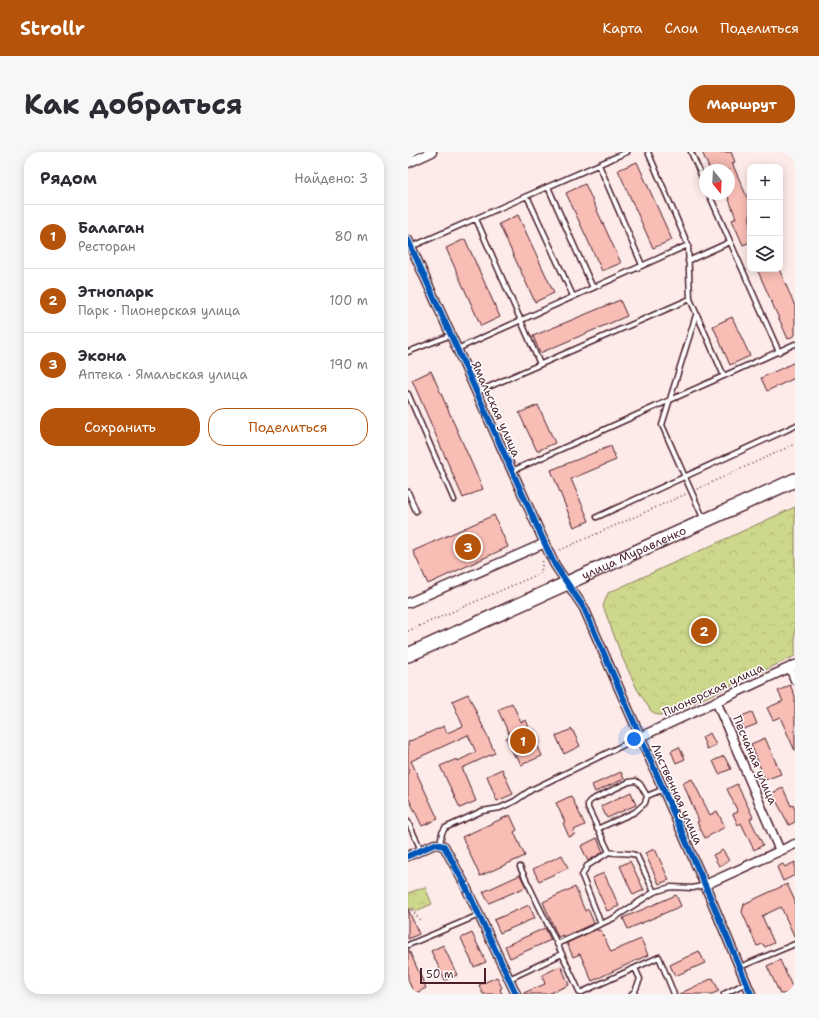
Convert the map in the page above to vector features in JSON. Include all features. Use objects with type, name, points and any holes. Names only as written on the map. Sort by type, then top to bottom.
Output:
[{"type":"main road","name":"улица Муравленко","points":[[408,655],[568,584],[795,480]]},
{"type":"street","points":[[408,163],[430,153]]},
{"type":"street","name":"Ямальская улица","points":[[410,244],[555,566],[568,584]]},
{"type":"street","points":[[408,603],[545,543]]},
{"type":"street","name":"Лиственная улица","points":[[568,584],[584,608],[664,789],[751,994]]},
{"type":"street","points":[[792,666],[795,680]]},
{"type":"street","name":"Пионерская улица","points":[[640,737],[792,666]]},
{"type":"street","name":"Песчаная улица","points":[[716,701],[780,851]]},
{"type":"street","points":[[408,856],[435,844],[444,846],[479,915],[516,994]]},
{"type":"street","points":[[705,885],[795,844]]},
{"type":"lane","points":[[410,244],[476,219],[627,152]]},
{"type":"lane","points":[[648,152],[688,244],[690,299],[724,376]]},
{"type":"lane","points":[[691,152],[699,170]]},
{"type":"lane","points":[[599,165],[642,265]]},
{"type":"lane","points":[[548,187],[593,288]]},
{"type":"lane","points":[[527,196],[573,296]]},
{"type":"lane","points":[[712,200],[779,352]]},
{"type":"lane","points":[[476,219],[540,364]]},
{"type":"lane","points":[[688,261],[730,242]]},
{"type":"lane","points":[[457,349],[688,244]]},
{"type":"lane","points":[[476,392],[690,299]]},
{"type":"lane","points":[[696,314],[662,425],[705,522]]},
{"type":"lane","points":[[408,352],[451,335]]},
{"type":"lane","points":[[512,471],[795,344]]},
{"type":"lane","points":[[408,394],[454,500]]},
{"type":"lane","points":[[598,517],[795,426]]},
{"type":"lane","points":[[408,492],[416,511]]},
{"type":"lane","points":[[440,844],[442,833],[445,828],[482,811],[500,808],[515,801],[531,790],[640,737]]},
{"type":"lane","points":[[597,829],[635,812],[645,803],[647,796],[640,784],[636,781],[630,782],[591,800],[588,803],[588,808],[597,829],[609,852],[613,854],[634,854],[637,856],[654,892]]},
{"type":"lane","points":[[647,796],[664,789]]},
{"type":"lane","points":[[408,822],[421,850]]},
{"type":"lane","points":[[601,924],[582,876],[587,866],[609,852]]},
{"type":"lane","points":[[520,867],[580,994],[659,957],[674,994]]},
{"type":"lane","points":[[557,944],[614,918],[654,892],[671,887],[693,888],[705,885]]},
{"type":"lane","points":[[408,945],[479,915]]},
{"type":"lane","points":[[740,967],[795,944]]},
{"type":"lane","points":[[509,979],[562,954]]},
{"type":"lane","points":[[632,994],[635,991],[640,979],[635,968]]},
{"type":"lane","points":[[724,994],[746,983]]},
{"type":"path","points":[[560,550],[692,492],[795,444]]},
{"type":"path","points":[[408,631],[541,573],[543,558]]},
{"type":"path","points":[[408,908],[413,911],[420,920]]},
{"type":"green space","points":[[795,507],[795,656],[670,714],[658,715],[651,711],[637,689],[622,657],[603,606],[608,593]]},
{"type":"green space","points":[[425,887],[432,904],[416,911],[414,908],[408,910],[408,893]]},
{"type":"building","points":[[702,152],[731,152],[735,162],[732,164],[707,164]]},
{"type":"building","points":[[637,162],[672,240],[653,248],[618,170]]},
{"type":"building","points":[[735,170],[747,197],[747,243],[743,245],[732,220],[736,218],[729,200],[735,200]]},
{"type":"building","points":[[585,184],[621,263],[602,271],[566,193]]},
{"type":"building","points":[[518,215],[554,293],[535,302],[499,224]]},
{"type":"building","points":[[465,239],[500,317],[481,326],[446,248]]},
{"type":"building","points":[[758,272],[780,272],[795,306],[795,335],[788,339]]},
{"type":"building","points":[[620,300],[627,316],[540,353],[533,336]]},
{"type":"building","points":[[732,317],[750,356],[730,365],[713,326]]},
{"type":"building","points":[[795,362],[795,378],[767,391],[761,378]]},
{"type":"building","points":[[431,371],[483,489],[463,498],[412,380]]},
{"type":"building","points":[[538,405],[555,443],[537,451],[519,413]]},
{"type":"building","points":[[611,446],[616,460],[571,479],[589,521],[574,527],[551,470]]},
{"type":"building","points":[[494,515],[508,547],[428,584],[413,551]]},
{"type":"building","points":[[790,685],[795,696],[795,751],[780,717],[773,720],[767,708],[783,701],[778,691]]},
{"type":"building","points":[[468,694],[495,753],[462,768],[476,801],[460,808],[440,766],[457,759],[458,761],[476,752],[468,735],[411,761],[438,819],[422,826],[408,797],[408,742],[444,726],[447,733],[463,726],[452,701]]},
{"type":"building","points":[[512,703],[521,722],[526,720],[530,730],[534,729],[540,743],[537,744],[542,756],[521,765],[517,756],[515,757],[506,738],[510,736],[498,710]]},
{"type":"building","points":[[752,712],[757,724],[744,729],[739,717]]},
{"type":"building","points":[[572,729],[580,746],[564,754],[556,736]]},
{"type":"building","points":[[710,733],[716,745],[707,749],[702,737]]},
{"type":"building","points":[[765,738],[781,774],[765,780],[751,744]]},
{"type":"building","points":[[679,747],[685,759],[676,763],[671,751]]},
{"type":"building","points":[[724,756],[731,769],[719,774],[713,761]]},
{"type":"building","points":[[502,769],[513,794],[497,801],[487,776]]},
{"type":"building","points":[[621,772],[624,779],[595,792],[592,785]]},
{"type":"building","points":[[692,779],[710,815],[717,811],[725,827],[705,838],[697,822],[699,821],[683,783]]},
{"type":"building","points":[[737,784],[753,817],[750,819],[763,845],[754,850],[741,823],[738,825],[733,814],[738,812],[727,789]]},
{"type":"building","points":[[783,788],[791,806],[793,805],[795,810],[795,822],[789,825],[772,793]]},
{"type":"building","points":[[631,792],[636,805],[607,818],[601,806]]},
{"type":"building","points":[[571,796],[585,825],[574,830],[575,834],[569,837],[563,823],[565,822],[556,803]]},
{"type":"building","points":[[510,815],[517,830],[514,832],[525,856],[480,876],[462,837]]},
{"type":"building","points":[[597,838],[603,852],[588,861],[581,846]]},
{"type":"building","points":[[655,849],[669,880],[659,884],[645,853]]},
{"type":"building","points":[[723,850],[729,861],[719,866],[713,855]]},
{"type":"building","points":[[562,855],[568,868],[539,881],[533,869]]},
{"type":"building","points":[[630,861],[644,890],[633,895],[620,866]]},
{"type":"building","points":[[795,862],[795,875],[783,881],[777,867],[783,864],[785,867]]},
{"type":"building","points":[[604,873],[619,906],[607,911],[592,878]]},
{"type":"building","points":[[520,875],[526,887],[489,903],[483,892]]},
{"type":"building","points":[[787,884],[795,901],[795,938],[781,907],[762,916],[774,943],[765,947],[763,944],[757,946],[742,912],[744,904]]},
{"type":"building","points":[[575,887],[585,911],[588,909],[594,923],[564,937],[563,935],[558,937],[543,902]]},
{"type":"building","points":[[676,895],[681,906],[628,929],[623,918]]},
{"type":"building","points":[[529,905],[535,918],[500,933],[494,920]]},
{"type":"building","points":[[408,909],[419,934],[408,939]]},
{"type":"building","points":[[545,928],[551,940],[510,958],[505,946]]},
{"type":"building","points":[[597,929],[598,931],[601,930],[611,952],[641,939],[648,955],[592,981],[580,954],[573,957],[567,943]]},
{"type":"building","points":[[472,933],[486,962],[474,967],[461,938]]},
{"type":"building","points":[[443,945],[457,975],[445,980],[431,951]]},
{"type":"building","points":[[408,948],[426,988],[414,994],[408,980]]},
{"type":"building","points":[[699,951],[705,963],[675,976],[670,965]]},
{"type":"building","points":[[780,960],[795,994],[780,994],[767,966]]},
{"type":"building","points":[[561,966],[569,985],[548,994],[521,994],[545,984],[542,975]]},
{"type":"building","points":[[497,977],[502,988],[500,989],[502,994],[483,994],[479,985]]},
{"type":"building","points":[[713,978],[719,991],[712,994],[679,994]]},
{"type":"cycle path","points":[[408,240],[550,555],[584,608],[751,994]]},
{"type":"cycle path","points":[[408,856],[435,844],[444,846],[464,883],[516,994]]},
{"type":"place","name":"Экона","points":[[468,547]]},
{"type":"place","name":"Этнопарк","points":[[704,631]]},
{"type":"place","name":"Балаган","points":[[523,741]]}]
